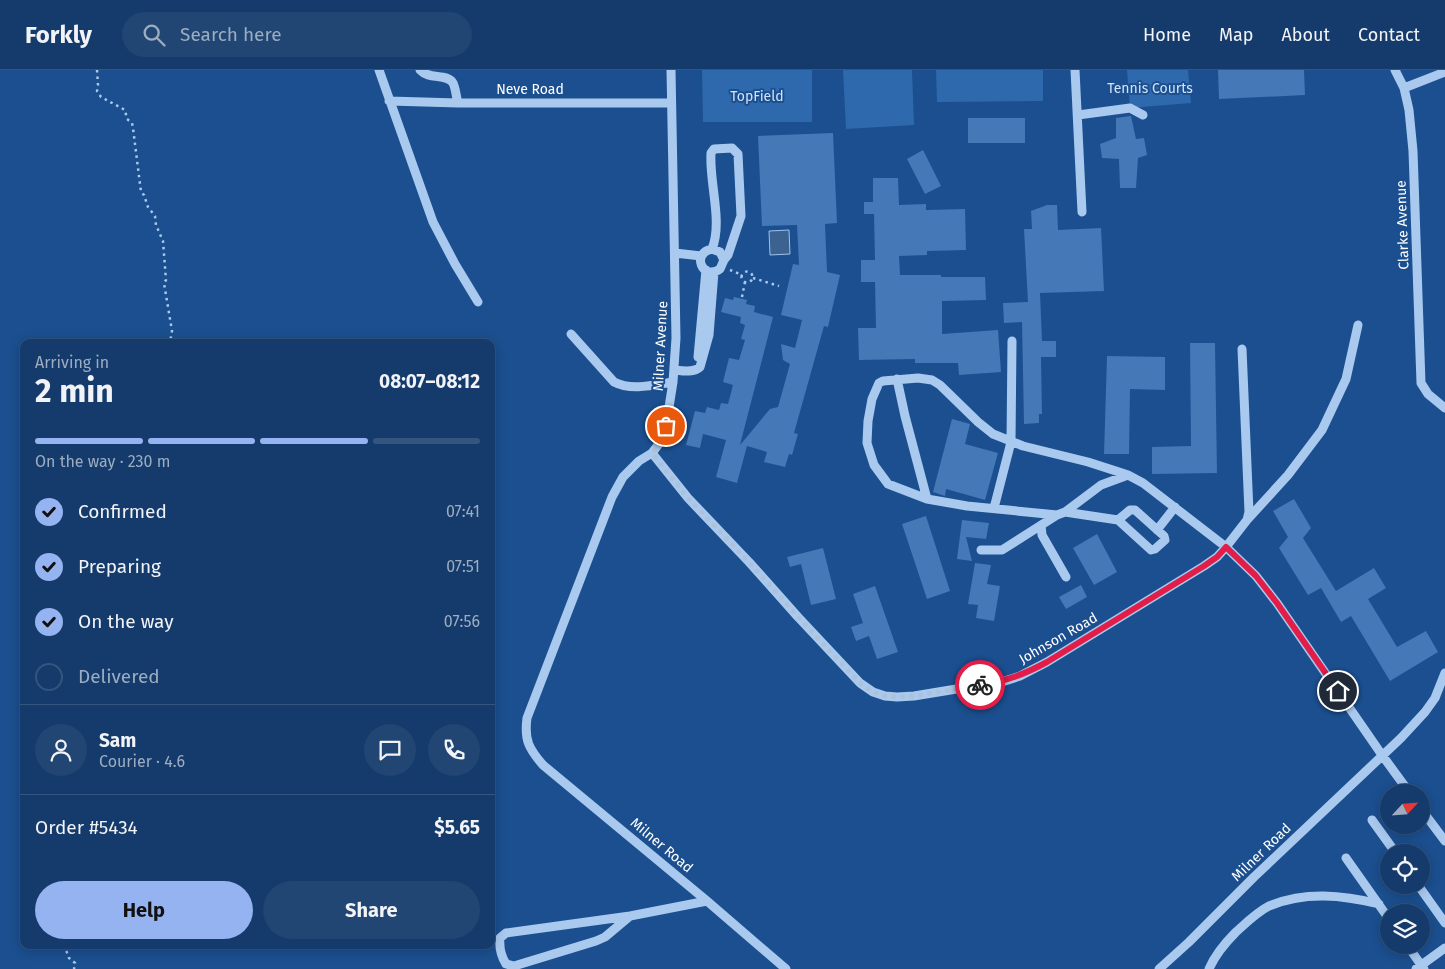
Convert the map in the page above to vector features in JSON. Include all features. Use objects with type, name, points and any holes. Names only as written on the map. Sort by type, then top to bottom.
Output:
[{"type":"street","points":[[379,70],[433,222],[478,302]]},
{"type":"street","points":[[420,70],[428,76],[448,78],[451,81],[458,103]]},
{"type":"street","name":"Milner Avenue","points":[[526,737],[527,718],[612,497],[623,477],[631,468],[652,453],[664,431],[674,382],[676,338],[671,70]]},
{"type":"street","points":[[1075,70],[1082,212]]},
{"type":"street","name":"Clarke Avenue","points":[[1395,70],[1404,88],[1409,110],[1413,151],[1421,383],[1428,394],[1445,408]]},
{"type":"street","points":[[1404,88],[1445,72]]},
{"type":"street","name":"Neve Road","points":[[389,101],[458,103],[671,103]]},
{"type":"street","points":[[1078,115],[1130,108],[1143,114]]},
{"type":"street","points":[[712,249],[716,221],[711,153],[714,149],[732,148],[738,154],[741,212],[728,255],[720,269],[710,271],[701,265],[701,256],[707,250],[712,249],[720,252],[724,260]]},
{"type":"street","points":[[675,253],[701,256]]},
{"type":"street","points":[[675,370],[696,370],[710,271]]},
{"type":"street","name":"Johnson Road","points":[[652,453],[688,498],[798,617],[854,677],[873,692],[884,696],[914,696],[1005,681],[1020,676],[1047,662],[1217,557],[1247,520],[1288,475],[1322,430],[1346,379],[1358,325]]},
{"type":"street","points":[[571,334],[614,382],[621,386],[629,387],[674,382]]},
{"type":"street","points":[[994,508],[1011,442],[1012,341]]},
{"type":"street","points":[[1242,349],[1249,512],[1247,520]]},
{"type":"street","points":[[1118,520],[1133,509],[1165,538],[1164,542],[1151,550],[1118,520],[1061,513],[967,506],[927,499],[888,484],[874,465],[867,443],[872,399],[879,383],[898,379],[918,378],[932,380],[940,385],[993,434],[1011,442],[1088,462],[1128,475],[1143,483],[1175,507],[1226,547],[1256,576],[1277,603],[1403,784]]},
{"type":"street","points":[[898,379],[905,416],[927,499]]},
{"type":"street","points":[[981,550],[1002,550],[1101,486],[1128,475]]},
{"type":"street","points":[[1157,530],[1175,507]]},
{"type":"street","points":[[1041,525],[1042,534],[1066,578]]},
{"type":"street","name":"Milner Road","points":[[1159,969],[1401,738],[1435,698],[1445,673]]},
{"type":"street","name":"Milner Road","points":[[526,737],[530,747],[543,765],[786,969]]},
{"type":"street","points":[[1372,820],[1389,844]]},
{"type":"street","points":[[1430,821],[1445,841]]},
{"type":"street","points":[[1346,858],[1379,904]]},
{"type":"street","points":[[1424,894],[1445,923]]},
{"type":"street","points":[[1209,969],[1222,947],[1251,919],[1269,906],[1314,896],[1345,896],[1379,904]]},
{"type":"street","points":[[630,916],[605,937],[596,941],[514,966],[506,964],[502,958],[499,945],[500,938],[506,934],[630,916],[707,901]]},
{"type":"street","points":[[1412,954],[1420,968],[1445,948]]},
{"type":"path","points":[[97,70],[97,91],[101,97],[125,110],[127,119],[132,122],[141,192],[148,207],[155,216],[156,225],[163,241],[166,280],[164,282],[172,332],[171,339]]},
{"type":"path","points":[[742,297],[745,282],[742,275],[745,272],[750,272],[753,278],[779,286]]},
{"type":"path","points":[[745,282],[751,282],[753,278]]},
{"type":"path","points":[[66,949],[69,958],[75,963],[74,969]]},
{"type":"green space","name":"TopField","points":[[702,70],[812,70],[812,122],[703,122]]},
{"type":"green space","points":[[843,70],[912,70],[914,125],[846,129]]},
{"type":"green space","points":[[936,70],[1043,70],[1043,101],[937,102]]},
{"type":"green space","name":"Tennis Courts","points":[[1127,70],[1188,70],[1191,103],[1130,108]]},
{"type":"shaded area","points":[[789,230],[790,254],[770,255],[769,231]]},
{"type":"building","points":[[1218,70],[1304,70],[1305,95],[1219,99]]},
{"type":"building","points":[[1131,116],[1136,139],[1144,138],[1147,155],[1138,158],[1136,188],[1120,188],[1119,159],[1102,158],[1100,144],[1116,138],[1116,118]]},
{"type":"building","points":[[968,118],[1025,118],[1025,143],[968,143]]},
{"type":"building","points":[[833,133],[837,223],[825,224],[827,272],[840,275],[828,327],[824,326],[794,433],[798,434],[792,455],[789,454],[785,467],[764,462],[767,452],[747,446],[737,483],[716,477],[726,440],[703,434],[700,448],[686,445],[695,411],[705,413],[707,407],[719,410],[721,403],[728,404],[733,385],[723,382],[729,358],[739,360],[745,340],[741,339],[745,325],[740,323],[741,317],[721,312],[725,298],[733,300],[734,297],[747,300],[746,304],[755,306],[754,312],[773,317],[740,445],[770,409],[778,407],[790,364],[783,360],[781,344],[795,348],[802,320],[781,315],[793,264],[799,265],[797,225],[762,226],[758,136]]},
{"type":"building","points":[[923,150],[941,186],[925,194],[907,159]]},
{"type":"building","points":[[873,178],[898,178],[899,205],[926,204],[926,210],[965,209],[966,250],[927,251],[927,255],[899,256],[900,275],[985,277],[986,300],[942,301],[942,334],[998,330],[1001,372],[959,375],[958,363],[915,363],[915,359],[859,360],[858,328],[876,328],[875,282],[861,282],[861,260],[875,260],[874,214],[864,214],[864,202],[873,202]]},
{"type":"building","points":[[1047,205],[1057,205],[1058,230],[1101,228],[1104,291],[1040,293],[1042,341],[1056,341],[1056,357],[1041,357],[1042,414],[1039,414],[1039,423],[1024,424],[1022,322],[1004,323],[1003,303],[1028,302],[1024,229],[1032,229],[1031,211]]},
{"type":"building","points":[[1190,343],[1215,343],[1217,473],[1152,474],[1152,447],[1191,446]]},
{"type":"building","points":[[1107,356],[1165,357],[1165,390],[1130,389],[1129,454],[1104,454]]},
{"type":"building","points":[[952,419],[970,424],[965,444],[998,453],[985,500],[946,489],[945,496],[933,492]]},
{"type":"building","points":[[1294,499],[1311,528],[1303,538],[1336,591],[1374,568],[1386,588],[1368,599],[1397,647],[1426,631],[1438,652],[1390,681],[1351,616],[1341,622],[1321,588],[1308,595],[1279,548],[1288,537],[1273,511]]},
{"type":"building","points":[[926,516],[950,591],[927,599],[902,524]]},
{"type":"building","points":[[962,520],[989,523],[986,539],[966,537],[972,561],[957,559]]},
{"type":"building","points":[[1097,534],[1117,572],[1094,585],[1073,548]]},
{"type":"building","points":[[823,548],[836,599],[811,605],[801,564],[790,567],[787,557]]},
{"type":"building","points":[[975,563],[991,565],[987,584],[1000,586],[994,621],[976,618],[978,605],[968,604]]},
{"type":"building","points":[[1081,585],[1087,597],[1066,609],[1059,597]]},
{"type":"building","points":[[875,586],[898,652],[877,659],[869,636],[856,641],[851,627],[863,623],[853,594]]},
{"type":"way so far","points":[[666,426],[658,445],[652,453],[688,498],[860,683],[873,692],[884,696],[897,697],[980,685]]},
{"type":"route","points":[[980,685],[1005,681],[1035,669],[1204,566],[1217,557],[1226,547],[1256,576],[1338,691]]}]
